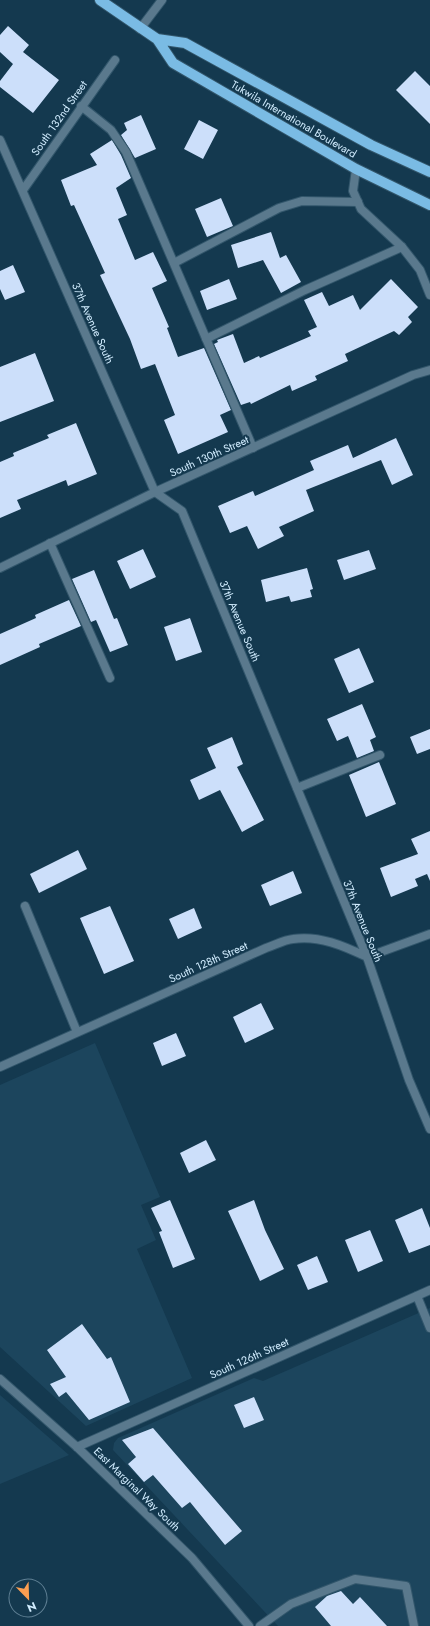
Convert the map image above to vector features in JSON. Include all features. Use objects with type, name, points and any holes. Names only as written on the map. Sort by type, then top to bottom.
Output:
[{"type":"main road","name":"Tukwila International Boulevard","points":[[100,0],[140,29],[157,39],[185,43],[371,145],[430,172]]},
{"type":"main road","name":"Tukwila International Boulevard","points":[[157,39],[173,63],[356,169],[430,205]]},
{"type":"street","points":[[140,29],[162,0]]},
{"type":"street","name":"South 132nd Street","points":[[23,190],[115,60]]},
{"type":"street","points":[[81,106],[110,130],[126,152],[253,448]]},
{"type":"street","name":"37th Avenue South","points":[[0,140],[155,492],[182,511],[367,957],[409,1080],[430,1128]]},
{"type":"street","points":[[356,169],[353,192],[361,209],[402,247],[420,270],[430,294]]},
{"type":"street","points":[[174,263],[279,208],[302,201],[358,202]]},
{"type":"street","points":[[206,338],[305,290],[402,247]]},
{"type":"street","name":"South 130th Street","points":[[0,568],[155,492],[413,375],[430,370]]},
{"type":"street","points":[[50,543],[110,678]]},
{"type":"street","points":[[297,788],[380,756]]},
{"type":"street","points":[[25,906],[78,1032]]},
{"type":"street","points":[[367,957],[430,934]]},
{"type":"street","name":"South 128th Street","points":[[0,1067],[266,948],[292,939],[317,939],[343,946],[367,957]]},
{"type":"street","name":"South 126th Street","points":[[77,1447],[430,1290]]},
{"type":"street","points":[[416,1296],[430,1328]]},
{"type":"street","name":"East Marginal Way South","points":[[0,1379],[77,1447],[192,1558],[249,1626]]},
{"type":"street","points":[[260,1626],[291,1604],[355,1579],[406,1586],[414,1626]]},
{"type":"shaded area","points":[[95,1043],[160,1197],[141,1205],[156,1240],[137,1249],[192,1378],[86,1426],[0,1347],[0,1085]]},
{"type":"shaded area","points":[[430,1308],[430,1626],[278,1626],[113,1450],[114,1443],[118,1438],[254,1378],[263,1381]]},
{"type":"shaded area","points":[[0,1395],[69,1455],[0,1484]]},
{"type":"building","points":[[8,26],[29,45],[23,52],[59,80],[33,113],[0,87],[0,81],[13,64],[0,52],[0,35]]},
{"type":"building","points":[[415,71],[430,86],[430,124],[396,90]]},
{"type":"building","points":[[141,115],[156,149],[135,158],[121,135],[127,130],[124,123]]},
{"type":"building","points":[[199,120],[218,130],[203,159],[184,149]]},
{"type":"building","points":[[112,140],[121,155],[131,178],[116,188],[127,215],[118,219],[135,260],[153,252],[167,281],[152,288],[169,327],[167,328],[178,357],[204,348],[231,410],[220,415],[228,432],[178,454],[164,420],[175,415],[155,364],[141,369],[130,339],[100,275],[105,273],[74,205],[71,206],[61,180],[97,165],[90,154]]},
{"type":"building","points":[[221,198],[233,226],[207,237],[195,209]]},
{"type":"building","points":[[271,232],[280,258],[286,255],[301,282],[281,293],[263,260],[238,268],[231,245]]},
{"type":"building","points":[[13,265],[25,292],[5,300],[0,289],[0,271]]},
{"type":"building","points":[[229,279],[237,299],[207,310],[200,291]]},
{"type":"building","points":[[391,279],[418,307],[408,317],[412,322],[399,335],[394,331],[345,354],[348,361],[315,376],[317,380],[292,391],[290,385],[251,404],[250,402],[241,405],[214,344],[218,342],[217,340],[233,334],[244,363],[259,356],[260,358],[311,336],[308,331],[317,327],[304,300],[322,292],[329,306],[353,295],[360,310]]},
{"type":"building","points":[[35,353],[54,401],[0,422],[0,367]]},
{"type":"building","points":[[76,423],[97,474],[68,486],[66,480],[17,500],[21,509],[0,518],[0,462],[14,456],[13,453],[49,438],[47,435]]},
{"type":"building","points":[[396,438],[413,475],[392,485],[381,460],[306,490],[314,511],[279,527],[284,536],[258,549],[247,526],[230,533],[218,506],[253,491],[255,496],[314,470],[310,461],[348,445],[353,458]]},
{"type":"building","points":[[143,549],[156,577],[130,589],[117,561]]},
{"type":"building","points":[[369,550],[376,569],[344,580],[337,560]]},
{"type":"building","points":[[307,568],[313,589],[310,590],[312,597],[291,602],[289,596],[266,602],[261,580]]},
{"type":"building","points":[[94,570],[114,619],[117,618],[128,645],[110,652],[96,620],[91,622],[72,579]]},
{"type":"building","points":[[69,600],[81,626],[39,644],[40,647],[0,665],[0,634],[36,618],[35,615]]},
{"type":"building","points":[[190,618],[202,652],[176,661],[164,627]]},
{"type":"building","points":[[359,648],[374,682],[349,693],[334,659]]},
{"type":"building","points":[[362,704],[376,737],[370,740],[374,751],[357,758],[348,736],[337,741],[327,719]]},
{"type":"building","points":[[430,729],[430,749],[417,754],[410,737]]},
{"type":"building","points":[[232,737],[243,764],[237,767],[264,820],[242,832],[220,790],[199,800],[190,780],[216,768],[207,748]]},
{"type":"building","points":[[379,762],[396,804],[366,817],[349,775]]},
{"type":"building","points":[[430,831],[430,881],[427,874],[415,879],[418,886],[391,897],[380,868],[418,854],[411,839]]},
{"type":"building","points":[[78,850],[87,869],[39,893],[30,874]]},
{"type":"building","points":[[293,871],[302,893],[270,906],[261,885]]},
{"type":"building","points":[[110,906],[134,961],[104,974],[80,918]]},
{"type":"building","points":[[194,908],[202,928],[178,939],[169,919]]},
{"type":"building","points":[[261,1003],[274,1029],[245,1043],[233,1017]]},
{"type":"building","points":[[176,1033],[186,1056],[162,1066],[153,1043]]},
{"type":"building","points":[[206,1140],[216,1160],[189,1173],[180,1153]]},
{"type":"building","points":[[170,1200],[195,1259],[173,1268],[159,1232],[162,1231],[151,1208]]},
{"type":"building","points":[[254,1200],[265,1230],[284,1269],[260,1281],[228,1211]]},
{"type":"building","points":[[422,1208],[430,1228],[430,1245],[409,1253],[395,1220]]},
{"type":"building","points":[[370,1230],[383,1261],[358,1272],[345,1240]]},
{"type":"building","points":[[317,1256],[328,1282],[308,1290],[297,1265]]},
{"type":"building","points":[[82,1324],[107,1359],[111,1357],[130,1402],[89,1420],[66,1392],[59,1397],[50,1384],[66,1377],[47,1350]]},
{"type":"building","points":[[254,1397],[264,1420],[244,1428],[234,1405]]},
{"type":"building","points":[[153,1428],[242,1531],[225,1545],[190,1502],[182,1508],[153,1475],[144,1482],[128,1464],[136,1457],[122,1440]]},
{"type":"building","points":[[341,1591],[353,1604],[360,1597],[387,1626],[331,1626],[315,1607],[327,1596]]}]
